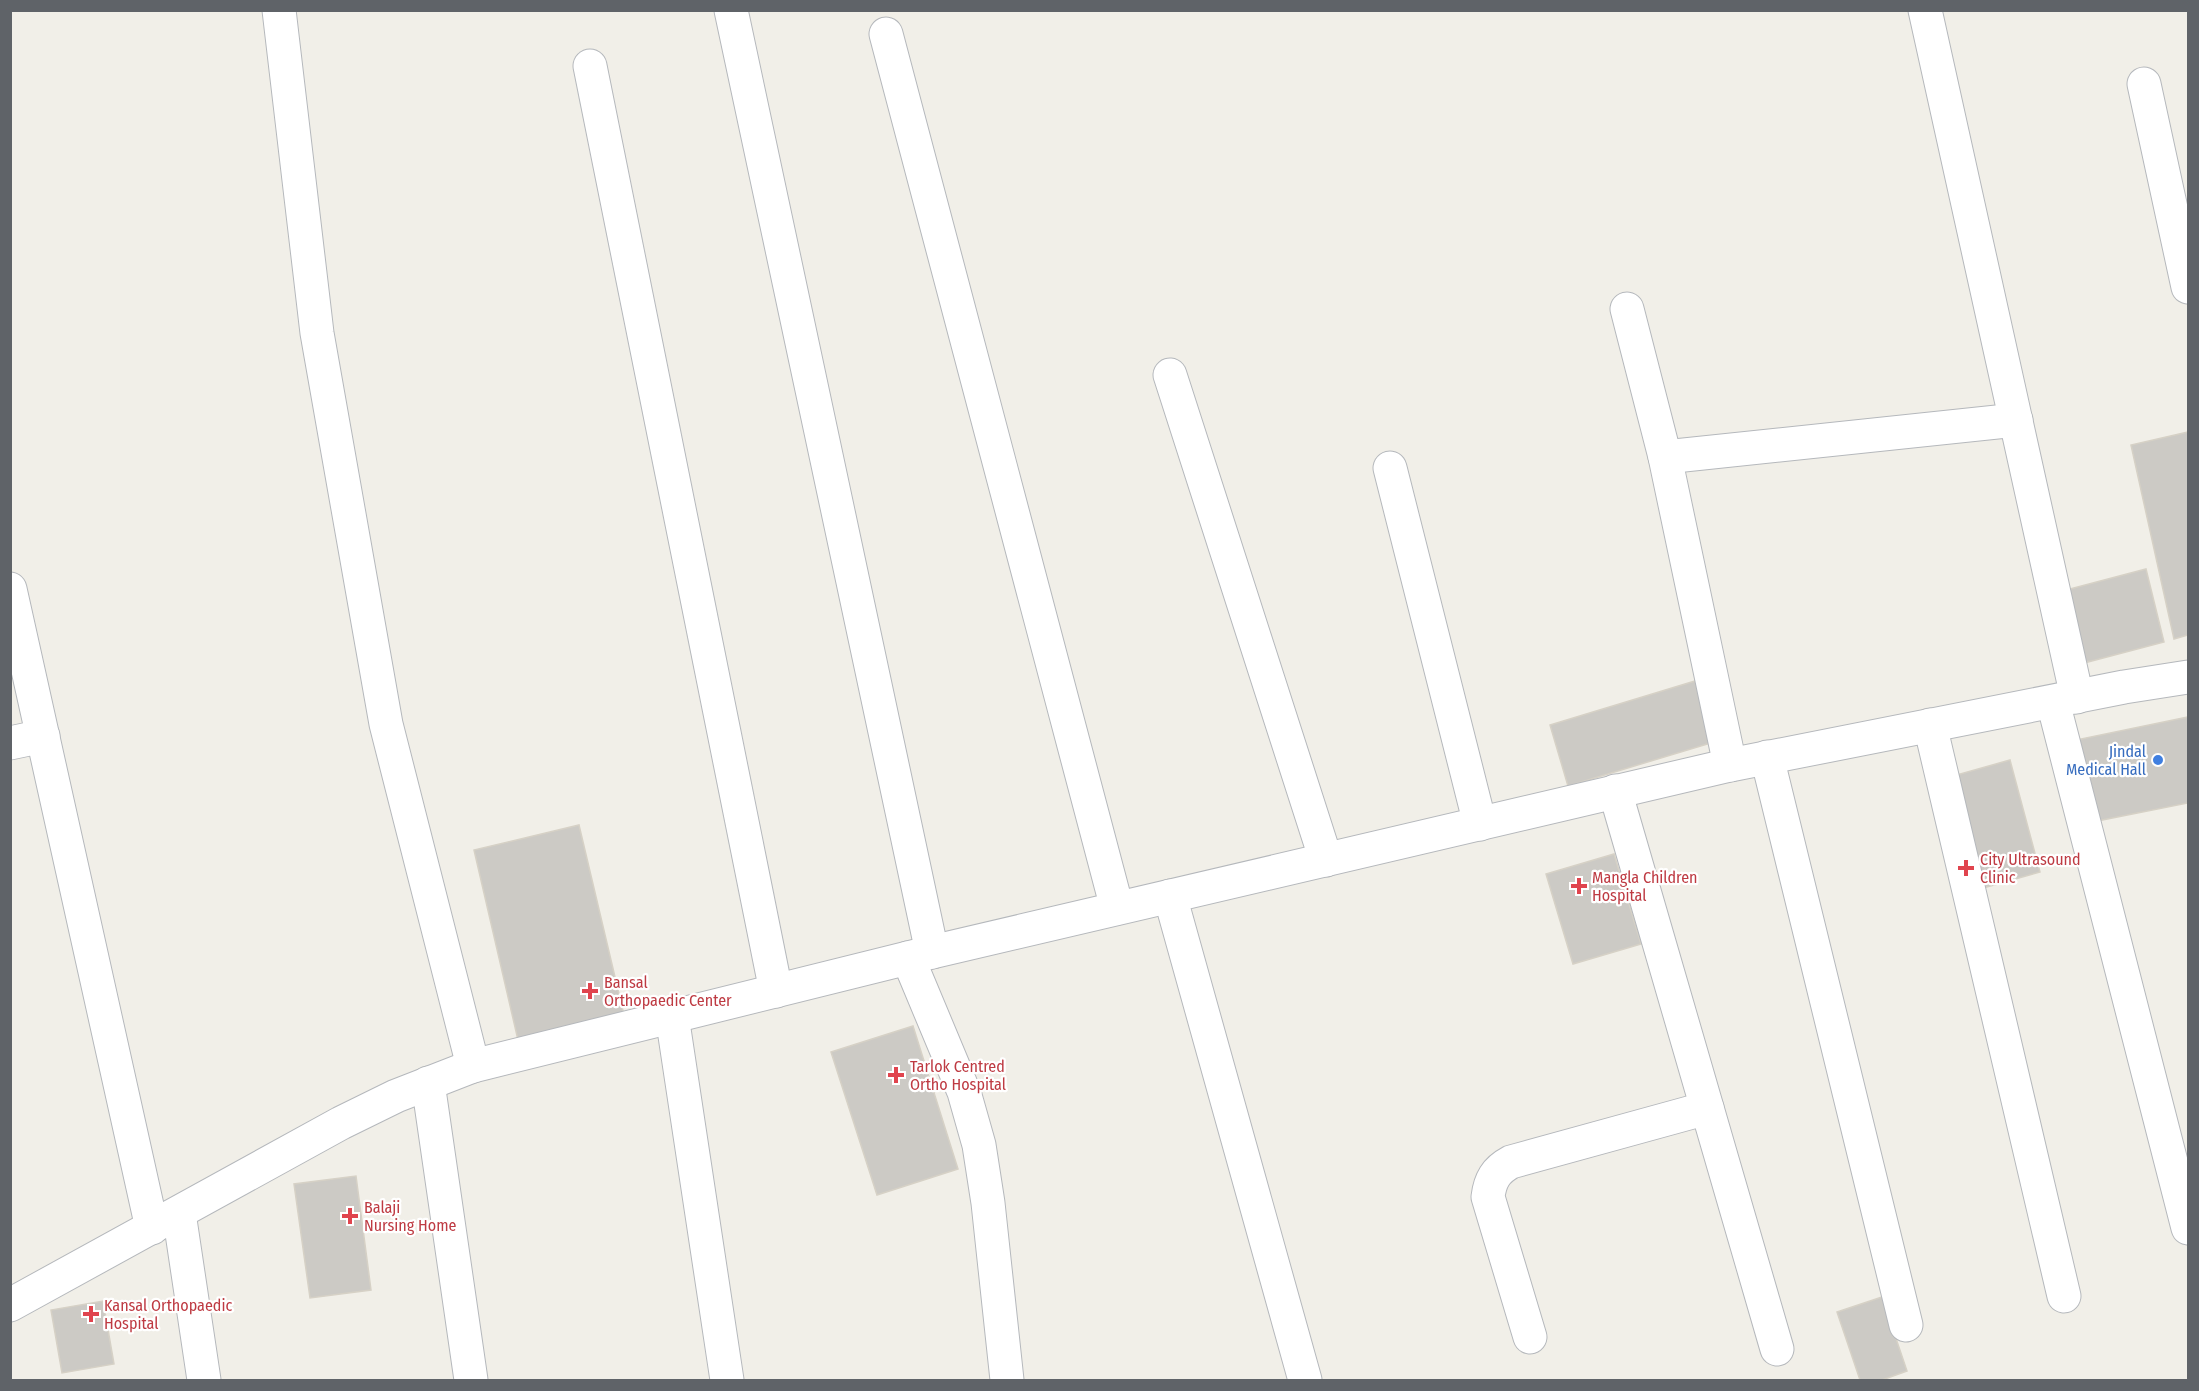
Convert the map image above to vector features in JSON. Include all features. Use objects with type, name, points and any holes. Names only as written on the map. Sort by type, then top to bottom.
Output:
[{"type":"street","points":[[279,10],[317,333],[386,724],[472,1066]]},
{"type":"street","points":[[731,10],[920,955],[979,1145],[1007,1380]]},
{"type":"street","points":[[1924,10],[2016,420],[2065,699],[2188,1228]]},
{"type":"street","points":[[886,34],[1117,908]]},
{"type":"street","points":[[590,66],[776,991]]},
{"type":"street","points":[[2144,84],[2188,286]]},
{"type":"street","points":[[1628,309],[1665,457],[1730,765]]},
{"type":"street","points":[[1170,375],[1326,860]]},
{"type":"street","points":[[1665,457],[2016,420]]},
{"type":"street","points":[[1390,468],[1479,824]]},
{"type":"street","points":[[10,589],[43,736],[204,1380]]},
{"type":"street","points":[[10,1305],[341,1123],[396,1096],[472,1066],[920,955],[1730,765],[2188,677]]},
{"type":"street","points":[[1930,725],[2064,1296]]},
{"type":"street","points":[[10,743],[43,736]]},
{"type":"street","points":[[1767,757],[1906,1325]]},
{"type":"street","points":[[1616,791],[1777,1349]]},
{"type":"street","points":[[1170,896],[1305,1380]]},
{"type":"street","points":[[672,1016],[727,1380]]},
{"type":"street","points":[[428,1083],[471,1380]]},
{"type":"street","points":[[1530,1337],[1488,1197],[1489,1186],[1494,1176],[1511,1162],[1707,1108]]},
{"type":"building","points":[[2188,432],[2188,635],[2174,639],[2131,445]]},
{"type":"building","points":[[2146,569],[2164,642],[2084,663],[2066,590]]},
{"type":"building","points":[[1695,681],[1714,742],[1568,786],[1550,725]]},
{"type":"building","points":[[2188,717],[2188,803],[2092,822],[2076,740]]},
{"type":"building","points":[[2010,760],[2040,872],[1983,888],[1953,776]]},
{"type":"building","points":[[579,825],[624,1015],[518,1040],[474,850]]},
{"type":"building","points":[[1614,854],[1641,944],[1573,964],[1546,874]]},
{"type":"building","points":[[913,1026],[958,1169],[877,1195],[831,1052]]},
{"type":"building","points":[[356,1176],[371,1290],[310,1298],[294,1184]]},
{"type":"building","points":[[1882,1297],[1907,1371],[1882,1380],[1860,1380],[1837,1312]]},
{"type":"building","points":[[103,1301],[114,1364],[62,1373],[51,1310]]},
{"type":"place","name":"Jindal Medical Hall","points":[[2158,760]]},
{"type":"place","name":"City Ultrasound Clinic","points":[[1966,868]]},
{"type":"place","name":"Mangla Children Hospital","points":[[1579,886]]},
{"type":"place","name":"Bansal Orthopaedic Center","points":[[590,991]]},
{"type":"place","name":"Tarlok Centred Ortho Hospital","points":[[896,1075]]},
{"type":"place","name":"Balaji Nursing Home","points":[[350,1216]]},
{"type":"place","name":"Kansal Orthopaedic Hospital","points":[[91,1314]]}]
